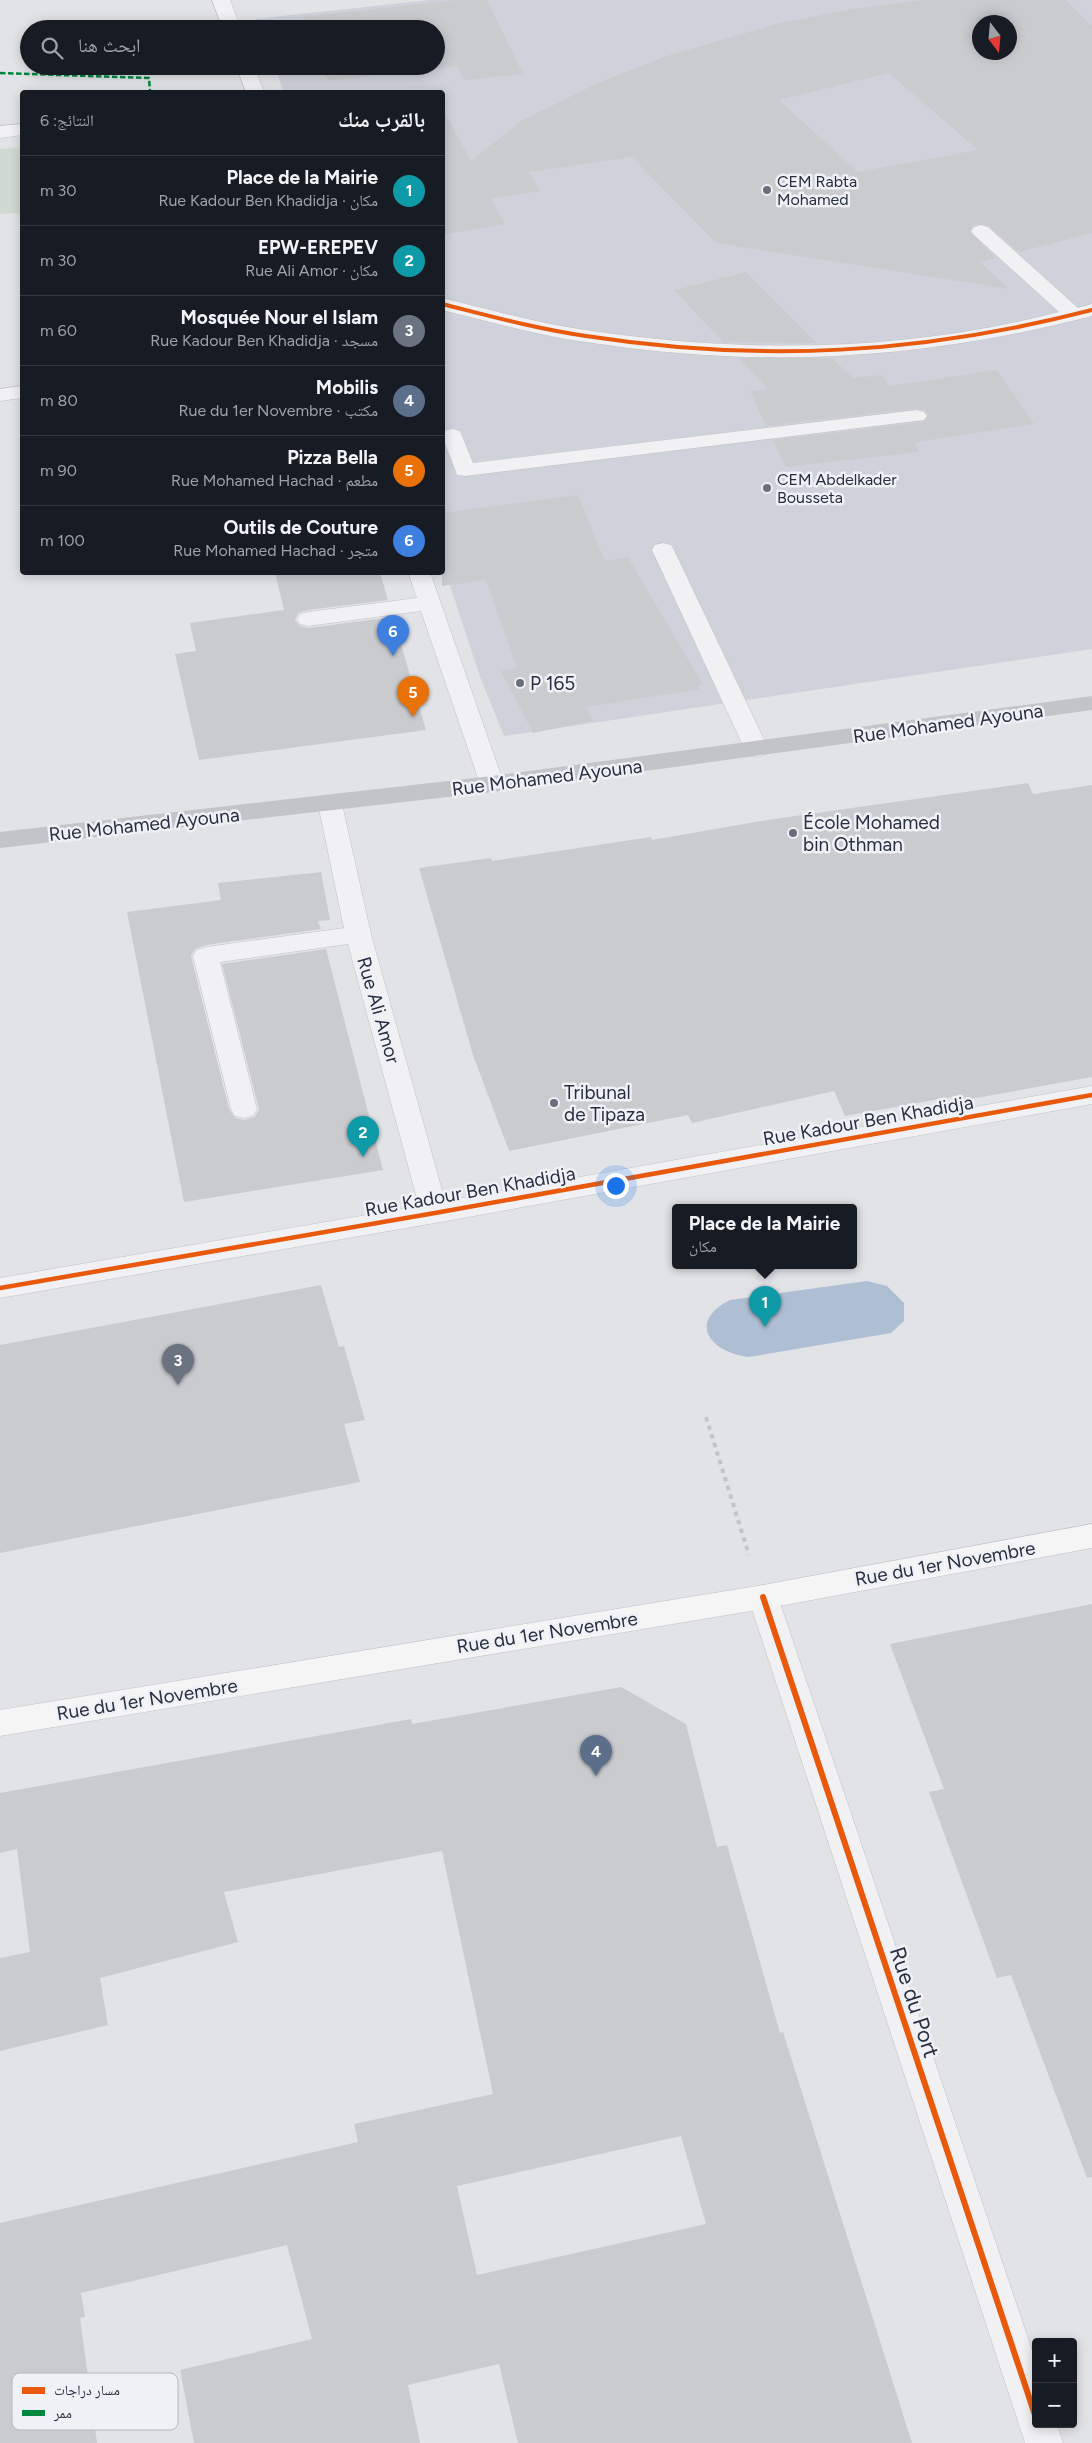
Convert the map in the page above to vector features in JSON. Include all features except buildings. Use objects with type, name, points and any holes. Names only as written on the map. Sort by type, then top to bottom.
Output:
[{"type":"main road","name":"Rue Mohamed Ayouna","points":[[0,840],[330,804],[492,784],[757,750],[1092,703]]},
{"type":"main road","name":"Rue du 1er Novembre","points":[[0,1723],[763,1597],[1092,1536]]},
{"type":"street","points":[[221,0],[229,20]]},
{"type":"street","points":[[248,75],[254,90]]},
{"type":"street","points":[[0,132],[20,130]]},
{"type":"street","points":[[981,232],[1083,312]]},
{"type":"street","points":[[445,305],[501,319],[586,336],[676,346],[769,350],[861,348],[950,340],[1083,312]]},
{"type":"street","points":[[0,395],[20,392]]},
{"type":"street","points":[[445,436],[453,435],[465,470],[916,416]]},
{"type":"street","points":[[663,550],[757,750]]},
{"type":"street","points":[[420,575],[492,784]]},
{"type":"street","points":[[308,619],[430,603]]},
{"type":"street","name":"Rue Ali Amor","points":[[330,804],[358,934],[435,1213]]},
{"type":"street","points":[[244,1109],[206,956],[358,934]]},
{"type":"street","name":"Rue Kadour Ben Khadidja","points":[[0,1288],[435,1213],[1092,1095]]},
{"type":"street","name":"Rue du Port","points":[[763,1597],[1032,2406]]},
{"type":"street","points":[[1039,2428],[1044,2443]]},
{"type":"path","points":[[706,1417],[763,1597]]},
{"type":"shaded area","points":[[429,0],[1092,0],[1092,649],[504,736],[479,674],[445,570],[445,90],[283,90],[277,75],[445,75],[445,20],[255,19]]},
{"type":"shaded area","points":[[20,147],[20,213],[0,214],[0,149]]},
{"type":"water","points":[[867,1281],[887,1286],[904,1303],[904,1321],[891,1333],[749,1357],[724,1350],[709,1335],[707,1327],[709,1318],[717,1309],[730,1300]]},
{"type":"marked path","points":[[0,73],[20,74]]},
{"type":"marked path","points":[[60,75],[149,78],[150,90]]},
{"type":"cycle path","points":[[445,305],[532,326],[586,336],[713,350],[777,352],[905,346],[968,338],[1031,326],[1092,310]]},
{"type":"cycle path","points":[[0,1288],[435,1213],[1092,1095]]},
{"type":"cycle path","points":[[763,1597],[1032,2406]]},
{"type":"place","name":"CEM Rabta Mohamed","points":[[767,190]]},
{"type":"place","name":"CEM Abdelkader Bousseta","points":[[767,488]]},
{"type":"place","name":"Outils de Couture","points":[[393,656]]},
{"type":"place","name":"P 165","points":[[520,683]]},
{"type":"place","name":"Pizza Bella","points":[[413,717]]},
{"type":"place","name":"École Mohamed bin Othman","points":[[793,833]]},
{"type":"place","name":"Tribunal de Tipaza","points":[[554,1103]]},
{"type":"place","name":"EPW-EREPEV","points":[[363,1157]]},
{"type":"place","name":"Place de la Mairie","points":[[765,1327]]},
{"type":"place","name":"Mosquée Nour el Islam","points":[[178,1385]]},
{"type":"place","name":"Mobilis","points":[[596,1776]]}]
